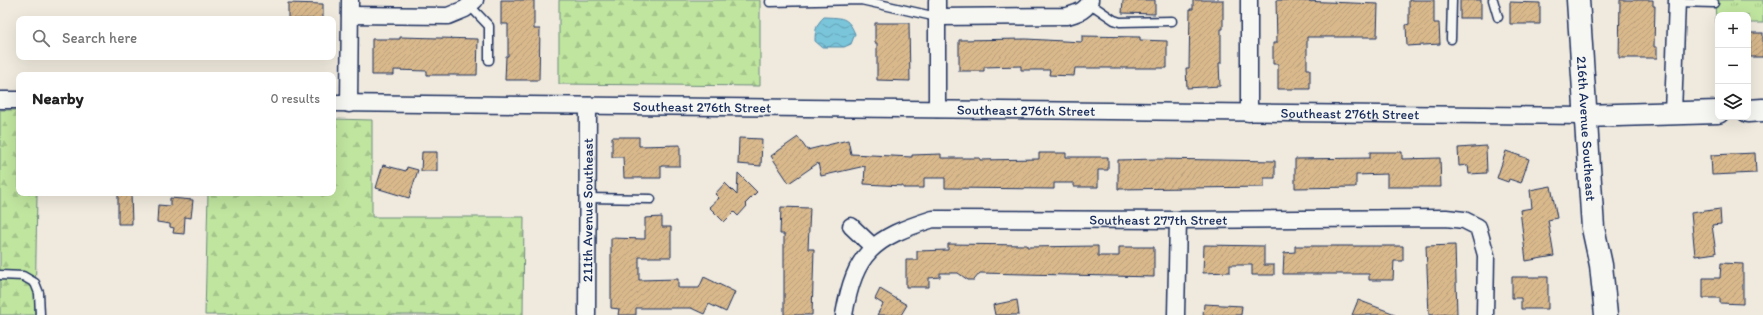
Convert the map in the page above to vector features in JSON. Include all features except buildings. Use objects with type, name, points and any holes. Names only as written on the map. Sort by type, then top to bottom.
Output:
[{"type":"street","points":[[937,0],[937,110]]},
{"type":"street","points":[[1249,0],[1249,113]]},
{"type":"street","name":"216th Avenue Southeast","points":[[1578,0],[1581,29],[1584,116],[1592,228],[1601,265],[1606,315]]},
{"type":"street","name":"216th Avenue Southeast","points":[[1581,29],[1586,0]]},
{"type":"street","points":[[1673,113],[1677,1]]},
{"type":"street","points":[[937,17],[1067,16],[1079,13],[1090,2]]},
{"type":"street","points":[[349,104],[350,8],[448,16],[457,14],[472,3]]},
{"type":"street","points":[[0,100],[16,100]]},
{"type":"street","name":"Southeast 276th Street","points":[[336,103],[1584,116],[1715,112]]},
{"type":"street","name":"211th Avenue Southeast","points":[[587,315],[588,106]]},
{"type":"street","points":[[1751,111],[1763,110]]},
{"type":"street","name":"Southeast 277th Street","points":[[872,246],[914,225],[933,219],[1178,220],[1446,218],[1464,220],[1478,227],[1484,242],[1486,255],[1485,315]]},
{"type":"street","points":[[1176,315],[1178,220]]},
{"type":"street","points":[[844,315],[853,275],[872,246],[851,226]]},
{"type":"street","name":"216th Avenue Southeast","points":[[1592,228],[1588,269],[1592,315]]},
{"type":"lane","points":[[770,2],[861,0],[937,17]]},
{"type":"lane","points":[[1451,39],[1452,0]]},
{"type":"lane","points":[[1493,0],[1498,17]]},
{"type":"lane","points":[[1677,1],[1714,3]]},
{"type":"lane","points":[[1090,2],[1114,20],[1120,22],[1172,21]]},
{"type":"lane","points":[[472,3],[489,26],[489,60]]},
{"type":"lane","points":[[587,198],[651,198]]},
{"type":"lane","points":[[0,275],[23,276],[35,283],[39,294],[40,315]]},
{"type":"green space","points":[[559,0],[760,0],[760,86],[559,84]]},
{"type":"green space","points":[[1715,0],[1763,0],[1763,23],[1751,23],[1751,12],[1716,12]]},
{"type":"green space","points":[[0,110],[16,110],[16,196],[37,196],[35,315],[0,315]]},
{"type":"green space","points":[[336,119],[372,120],[372,217],[524,217],[523,315],[205,315],[208,196],[336,196]]},
{"type":"water","points":[[824,17],[843,19],[850,24],[855,34],[851,44],[844,47],[822,47],[815,41],[816,28]]}]
